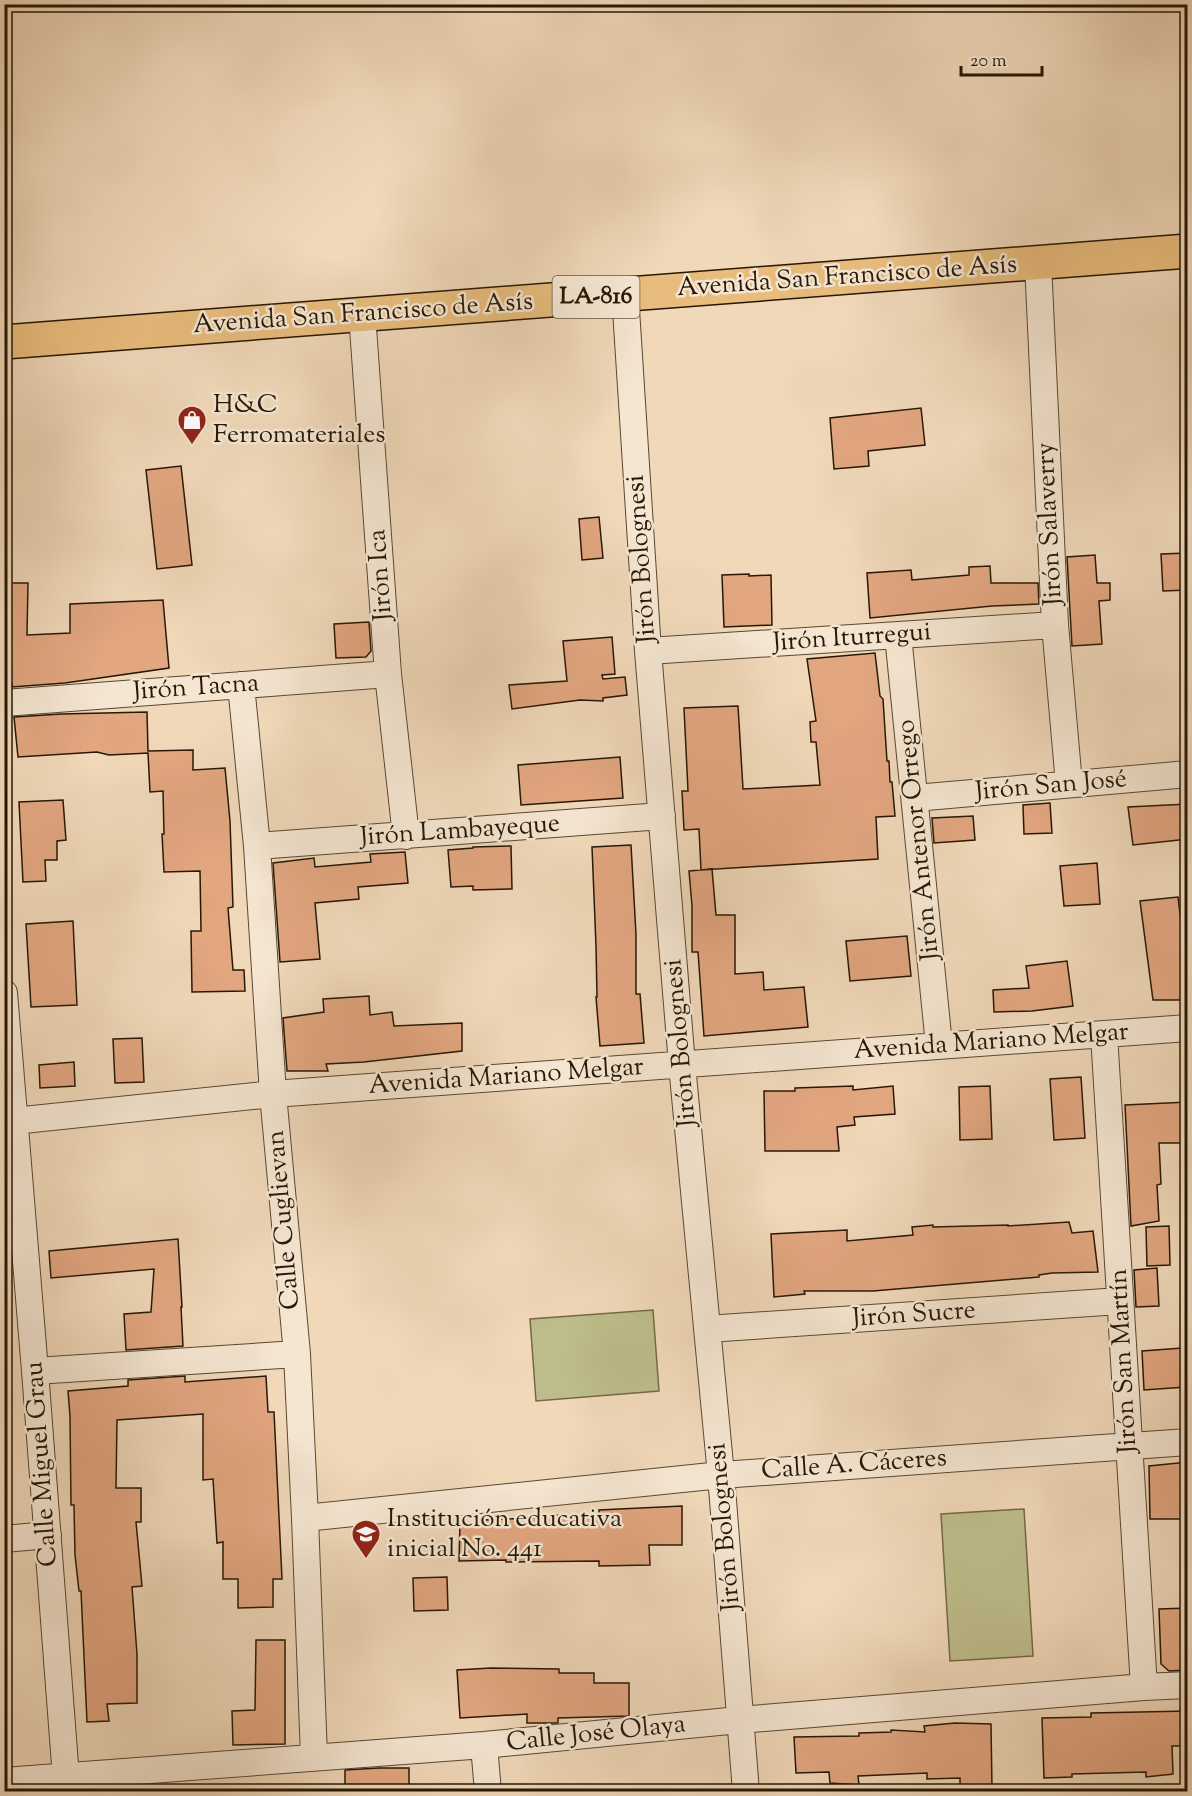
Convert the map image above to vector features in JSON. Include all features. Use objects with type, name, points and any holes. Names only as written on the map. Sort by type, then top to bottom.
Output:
[{"type":"highway","name":"Avenida San Francisco de Asís","points":[[4,342],[1188,251]]},
{"type":"street","name":"Jirón Salaverry","points":[[1038,263],[1055,625],[1069,784]]},
{"type":"street","name":"Jirón Bolognesi","points":[[625,294],[648,651],[682,1065],[721,1475],[746,1791]]},
{"type":"street","name":"Jirón Ica","points":[[362,314],[388,674],[406,836]]},
{"type":"street","name":"Jirón Iturregui","points":[[648,651],[1055,625]]},
{"type":"street","name":"Jirón Antenor Orrego","points":[[898,635],[939,1045]]},
{"type":"street","name":"Jirón Tacna","points":[[4,703],[388,674]]},
{"type":"street","name":"Calle Cuglievan","points":[[241,685],[257,846],[273,1094],[297,1354],[314,1757]]},
{"type":"street","name":"Jirón San José","points":[[915,798],[1188,774]]},
{"type":"street","name":"Jirón Lambayeque","points":[[257,846],[662,816]]},
{"type":"street","name":"Calle Miguel Grau","points":[[4,993],[9,1122],[36,1371],[66,1784]]},
{"type":"street","name":"Avenida Mariano Melgar","points":[[9,1122],[273,1094],[1188,1028]]},
{"type":"street","name":"Jirón San Martín","points":[[1104,1034],[1144,1688]]},
{"type":"street","name":"Jirón Sucre","points":[[707,1329],[1120,1301]]},
{"type":"street","points":[[36,1371],[297,1354]]},
{"type":"street","name":"Calle A. Cáceres","points":[[305,1518],[721,1475],[1188,1442]]},
{"type":"street","points":[[4,1539],[48,1535]]},
{"type":"street","name":"Calle José Olaya","points":[[4,1781],[66,1784],[314,1757],[484,1745],[740,1719],[1188,1685]]},
{"type":"street","points":[[484,1745],[488,1791]]},
{"type":"shaded area","points":[[653,1310],[659,1391],[536,1401],[530,1319]]},
{"type":"shaded area","points":[[1024,1509],[1033,1656],[950,1661],[941,1514]]},
{"type":"building","points":[[921,408],[925,445],[868,451],[869,466],[834,469],[830,418]]},
{"type":"building","points":[[181,466],[192,565],[157,569],[146,470]]},
{"type":"building","points":[[599,517],[603,558],[582,560],[579,519]]},
{"type":"building","points":[[1188,553],[1188,590],[1163,591],[1161,554]]},
{"type":"building","points":[[1095,555],[1097,583],[1110,583],[1110,600],[1099,601],[1102,644],[1072,646],[1067,557]]},
{"type":"building","points":[[990,566],[991,583],[1038,583],[1039,604],[992,606],[870,618],[867,573],[911,570],[912,580],[969,575],[969,567]]},
{"type":"building","points":[[749,574],[749,576],[771,575],[772,625],[724,627],[722,575]]},
{"type":"building","points":[[6,583],[28,583],[27,635],[70,633],[70,604],[163,600],[169,668],[65,683],[12,687],[10,684]]},
{"type":"building","points":[[369,622],[371,651],[366,657],[336,658],[334,624]]},
{"type":"building","points":[[612,637],[615,674],[602,675],[603,679],[625,677],[627,695],[603,698],[603,701],[580,700],[512,709],[509,685],[567,681],[563,641]]},
{"type":"building","points":[[875,653],[880,696],[883,699],[887,761],[889,761],[895,816],[876,817],[878,859],[701,870],[699,829],[684,830],[682,791],[688,791],[684,708],[738,706],[743,789],[820,785],[816,742],[811,742],[810,722],[816,721],[807,659]]},
{"type":"building","points":[[147,712],[148,751],[193,750],[193,770],[225,768],[230,821],[233,907],[228,908],[233,970],[244,970],[245,991],[192,992],[191,931],[201,931],[200,871],[164,872],[163,791],[150,792],[148,753],[109,755],[97,752],[18,757],[14,717]]},
{"type":"building","points":[[620,757],[623,798],[521,805],[518,765]]},
{"type":"building","points":[[63,800],[66,840],[57,841],[57,860],[45,860],[46,881],[23,882],[19,802]]},
{"type":"building","points":[[1050,803],[1052,833],[1024,834],[1023,805]]},
{"type":"building","points":[[1188,804],[1188,839],[1133,845],[1128,807]]},
{"type":"building","points":[[973,816],[975,840],[934,843],[932,818]]},
{"type":"building","points":[[631,845],[636,934],[636,994],[640,994],[644,1043],[600,1046],[596,997],[592,847]]},
{"type":"building","points":[[511,846],[512,889],[473,890],[473,886],[451,887],[448,850]]},
{"type":"building","points":[[405,852],[408,883],[358,887],[359,899],[315,903],[320,959],[280,962],[273,863],[314,858],[315,867],[371,862],[370,854]]},
{"type":"building","points":[[1097,863],[1100,904],[1064,906],[1060,866]]},
{"type":"building","points":[[712,869],[716,915],[735,915],[735,974],[763,972],[764,990],[804,987],[808,1027],[704,1036],[698,952],[692,952],[689,871]]},
{"type":"building","points":[[1178,897],[1181,922],[1188,922],[1188,1000],[1153,1000],[1140,901]]},
{"type":"building","points":[[73,921],[77,1005],[31,1007],[26,924]]},
{"type":"building","points":[[907,936],[911,976],[850,981],[846,941]]},
{"type":"building","points":[[1067,961],[1073,1006],[1032,1011],[994,1012],[993,990],[1029,988],[1026,966]]},
{"type":"building","points":[[369,996],[370,1015],[392,1012],[394,1026],[462,1023],[462,1051],[326,1064],[328,1071],[287,1071],[283,1018],[324,1012],[323,999]]},
{"type":"building","points":[[142,1038],[144,1082],[115,1083],[113,1039]]},
{"type":"building","points":[[74,1062],[75,1086],[40,1088],[39,1065]]},
{"type":"building","points":[[1081,1077],[1085,1138],[1054,1140],[1050,1079]]},
{"type":"building","points":[[853,1086],[853,1090],[893,1086],[895,1114],[854,1117],[855,1125],[837,1127],[839,1151],[765,1151],[764,1091]]},
{"type":"building","points":[[990,1086],[992,1139],[960,1140],[959,1087]]},
{"type":"building","points":[[1188,1102],[1188,1143],[1159,1143],[1161,1184],[1157,1185],[1159,1221],[1131,1226],[1125,1105]]},
{"type":"building","points":[[1069,1222],[1072,1233],[1093,1231],[1098,1272],[1052,1273],[1039,1275],[1039,1277],[873,1291],[804,1291],[805,1294],[774,1297],[771,1234],[847,1230],[847,1241],[913,1235],[912,1227],[933,1225],[933,1227],[1008,1226]]},
{"type":"building","points":[[1169,1226],[1170,1265],[1147,1266],[1146,1227]]},
{"type":"building","points":[[178,1239],[183,1346],[126,1350],[124,1314],[151,1312],[154,1269],[51,1278],[49,1251]]},
{"type":"building","points":[[1157,1268],[1159,1306],[1136,1307],[1134,1270]]},
{"type":"building","points":[[1182,1348],[1186,1387],[1144,1390],[1142,1351]]},
{"type":"building","points":[[185,1376],[185,1382],[266,1376],[268,1412],[274,1412],[282,1579],[273,1579],[273,1607],[238,1608],[238,1579],[223,1579],[223,1542],[217,1543],[213,1479],[203,1480],[203,1414],[117,1420],[116,1488],[141,1488],[141,1522],[136,1522],[142,1586],[132,1587],[137,1654],[137,1703],[107,1704],[109,1721],[87,1722],[81,1591],[79,1591],[75,1555],[74,1505],[71,1505],[68,1391],[128,1386],[128,1380]]},
{"type":"building","points":[[1188,1462],[1188,1519],[1150,1519],[1149,1466]]},
{"type":"building","points":[[682,1506],[682,1545],[649,1545],[650,1565],[599,1566],[599,1561],[459,1561],[460,1523],[484,1524],[484,1520],[550,1517],[550,1515],[599,1516],[599,1510]]},
{"type":"building","points":[[447,1577],[448,1610],[414,1611],[413,1578]]},
{"type":"building","points":[[1188,1608],[1188,1670],[1169,1671],[1161,1664],[1159,1609]]},
{"type":"building","points":[[256,1640],[285,1640],[285,1744],[233,1745],[232,1711],[255,1710]]},
{"type":"building","points":[[559,1669],[559,1673],[594,1673],[594,1683],[629,1683],[629,1716],[558,1718],[558,1723],[527,1723],[527,1714],[460,1718],[457,1670]]},
{"type":"building","points":[[1188,1711],[1188,1746],[1172,1746],[1173,1774],[1146,1777],[1146,1772],[1072,1774],[1072,1777],[1044,1778],[1042,1718],[1091,1717],[1091,1713]]},
{"type":"building","points":[[955,1723],[991,1724],[992,1788],[960,1789],[960,1778],[927,1779],[927,1773],[858,1776],[859,1785],[830,1783],[829,1772],[796,1773],[794,1737],[859,1736],[859,1733],[891,1732],[891,1730],[925,1732],[924,1726]]},
{"type":"building","points":[[409,1768],[409,1791],[345,1791],[345,1770]]},
{"type":"place","name":"H&C Ferromateriales","points":[[192,446]]},
{"type":"place","name":"Institución educativa inicial No. 441","points":[[366,1560]]}]
